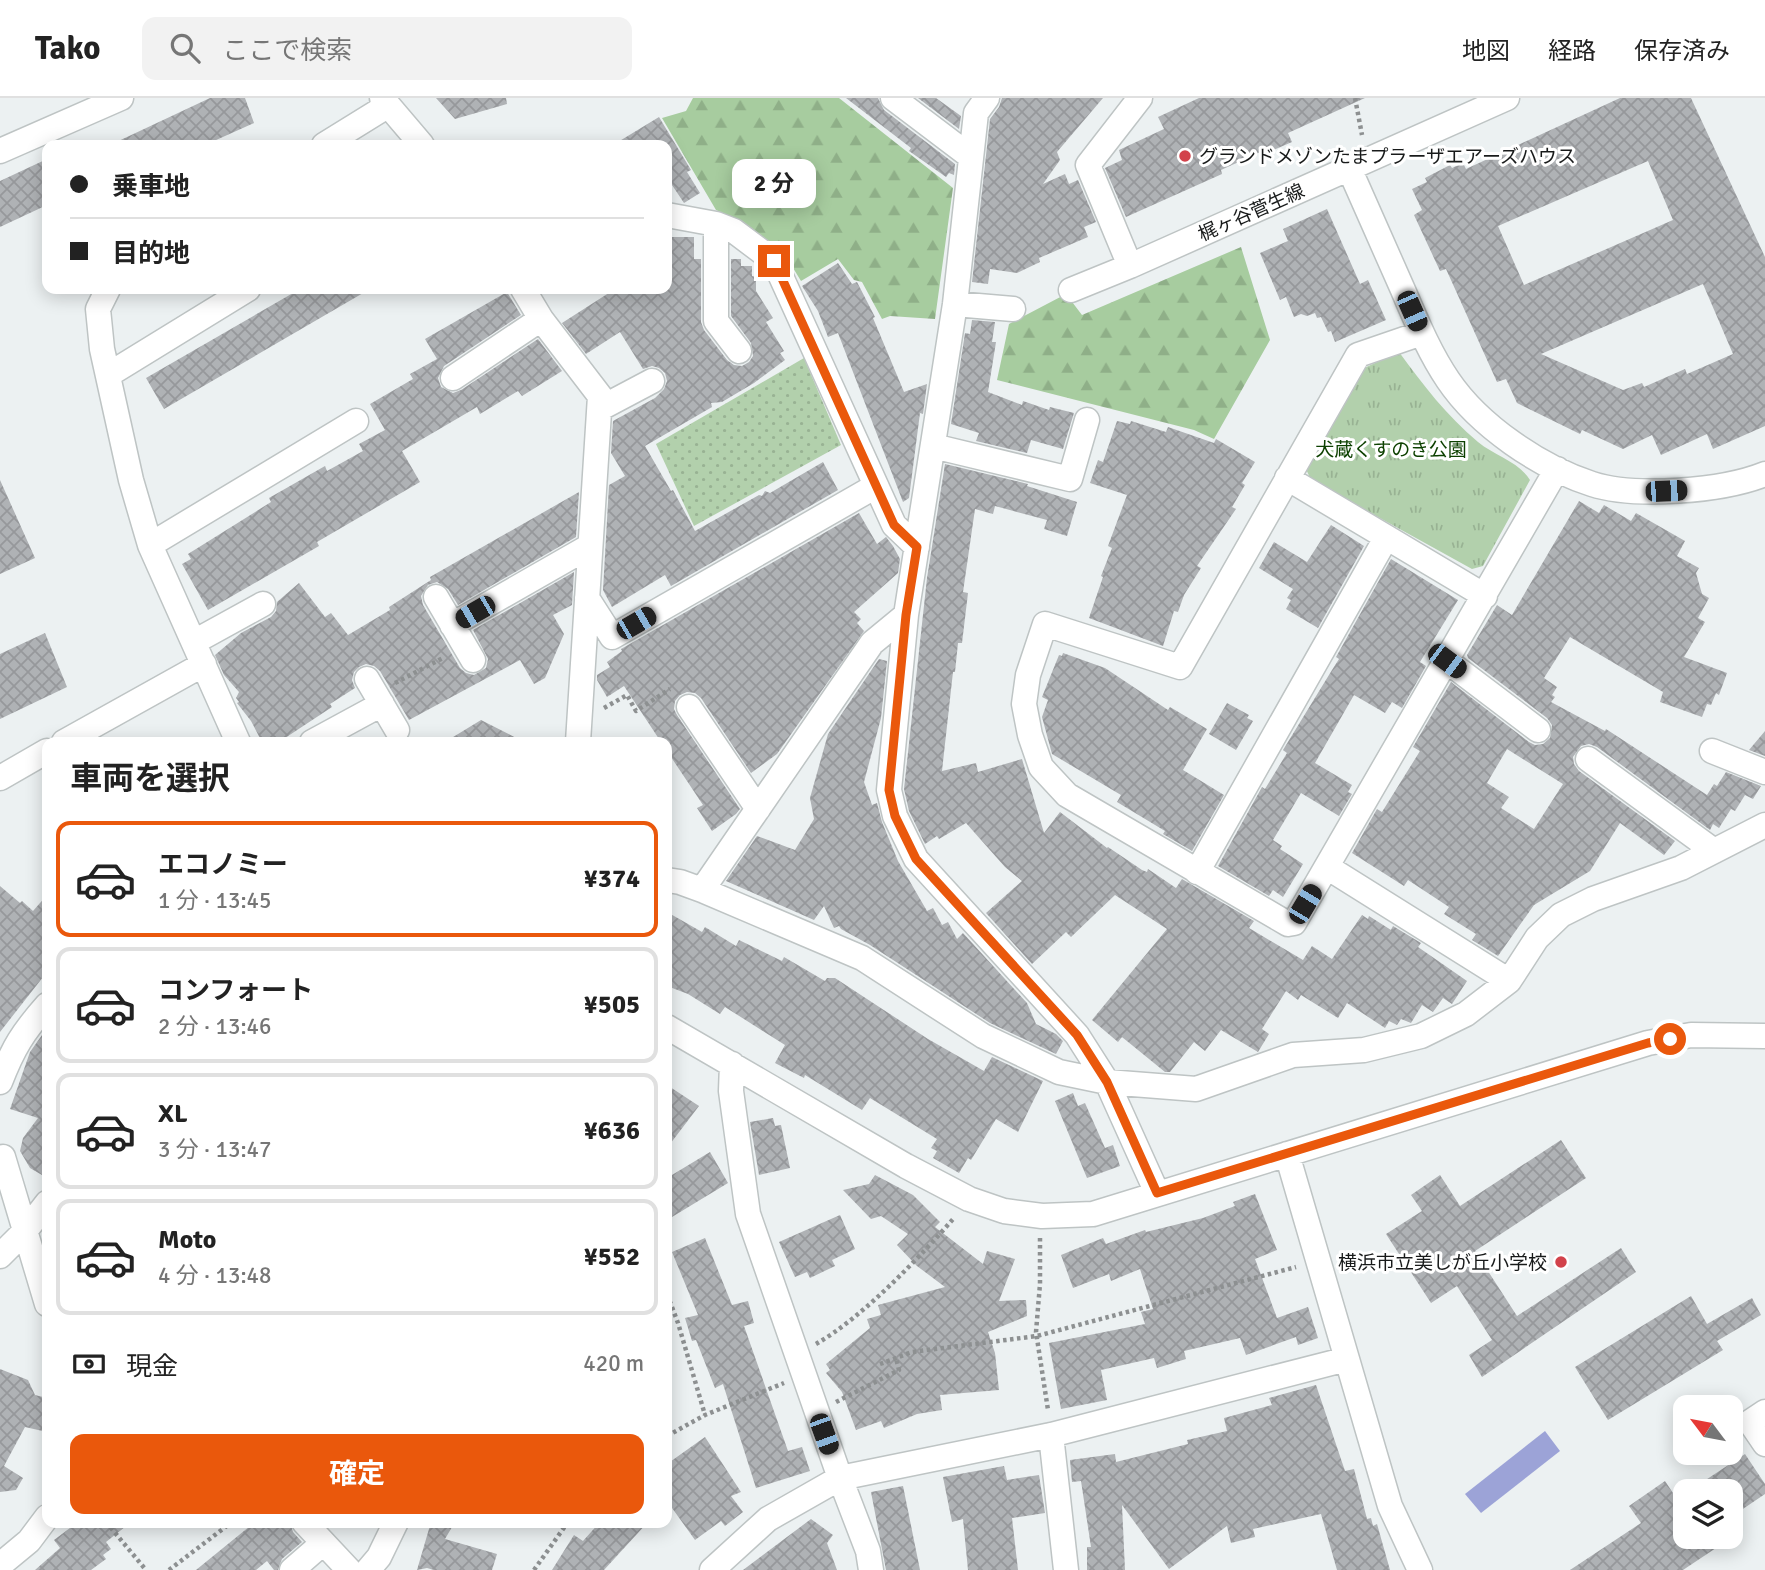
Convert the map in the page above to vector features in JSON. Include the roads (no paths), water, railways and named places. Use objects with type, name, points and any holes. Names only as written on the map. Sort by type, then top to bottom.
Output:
[{"type":"street","points":[[0,151],[121,98]]},
{"type":"street","points":[[893,98],[971,157]]},
{"type":"street","points":[[987,98],[976,113],[955,304],[906,615],[889,790],[895,816],[916,859],[1077,1035],[1107,1082],[1157,1193]]},
{"type":"street","points":[[1130,266],[1088,165],[1140,98]]},
{"type":"street","name":"梶ヶ谷菅生線","points":[[1071,290],[1507,98]]},
{"type":"street","points":[[331,140],[384,102],[418,140]]},
{"type":"street","points":[[1349,168],[1422,333],[1448,380],[1472,409],[1503,437],[1557,469],[1594,485],[1645,492],[1708,489],[1765,474]]},
{"type":"street","points":[[672,216],[716,224],[734,231],[774,261],[894,525],[917,547]]},
{"type":"street","points":[[716,224],[708,326],[739,351]]},
{"type":"street","points":[[106,294],[98,309],[102,349],[131,480],[150,545],[237,737]]},
{"type":"street","points":[[108,376],[240,294]]},
{"type":"street","points":[[526,294],[600,396],[578,732]]},
{"type":"street","points":[[955,304],[1013,309]]},
{"type":"street","points":[[453,378],[541,318]]},
{"type":"street","points":[[1422,333],[1358,355],[1180,667],[1045,624],[1028,675],[1024,704],[1030,735],[1041,767],[1067,795],[1288,924],[1294,923],[1557,469]]},
{"type":"street","points":[[601,408],[652,381]]},
{"type":"street","points":[[933,446],[1070,479],[1087,420]]},
{"type":"street","points":[[150,545],[356,421]]},
{"type":"street","points":[[1287,478],[1485,596]]},
{"type":"street","points":[[587,598],[612,637],[876,485]]},
{"type":"street","points":[[1197,872],[1386,538]]},
{"type":"street","points":[[436,597],[463,644],[590,546]]},
{"type":"street","points":[[72,737],[199,653],[262,604]]},
{"type":"street","points":[[702,890],[872,643],[906,615]]},
{"type":"street","points":[[1447,661],[1538,730]]},
{"type":"street","points":[[318,737],[375,692],[397,730]]},
{"type":"street","points":[[689,707],[758,809]]},
{"type":"street","points":[[1712,751],[1765,772]]},
{"type":"street","points":[[0,778],[42,754]]},
{"type":"street","points":[[1588,759],[1714,851]]},
{"type":"street","points":[[672,880],[680,881],[862,958],[983,1036],[1059,1072],[1107,1082],[1196,1089],[1293,1055],[1364,1050],[1422,1036],[1466,1014],[1509,981],[1537,938],[1561,915],[1593,899],[1681,868],[1765,825]]},
{"type":"street","points":[[1327,867],[1509,981]]},
{"type":"street","points":[[0,1082],[22,1033],[42,1011]]},
{"type":"street","points":[[672,1037],[732,1064],[906,1166],[969,1199],[1004,1211],[1042,1216],[1093,1214],[1648,1043],[1691,1035],[1765,1036]]},
{"type":"street","points":[[732,1064],[731,1091],[748,1214],[868,1551],[871,1570]]},
{"type":"street","points":[[1287,1154],[1390,1506],[1420,1570]]},
{"type":"street","points":[[3,1157],[42,1286]]},
{"type":"street","points":[[0,1256],[42,1209]]},
{"type":"street","points":[[712,1570],[768,1519],[840,1478],[1051,1435],[1347,1359]]},
{"type":"street","points":[[1765,1412],[1750,1422],[1765,1444]]},
{"type":"street","points":[[1051,1435],[1066,1570]]},
{"type":"street","points":[[0,1565],[29,1541],[42,1524]]},
{"type":"street","points":[[309,1528],[349,1570]]},
{"type":"street","points":[[368,1570],[379,1557],[393,1528]]},
{"type":"street","points":[[292,1570],[323,1543]]},
{"type":"water","points":[[1545,1431],[1560,1451],[1481,1513],[1465,1494]]},
{"type":"place","name":"グランドメゾンたまプラーザエアーズハウス","points":[[1185,156]]},
{"type":"place","name":"横浜市立美しが丘小学校","points":[[1561,1262]]},
{"type":"park label","name":"犬蔵くすのき公園","points":[[1391,449]]}]
